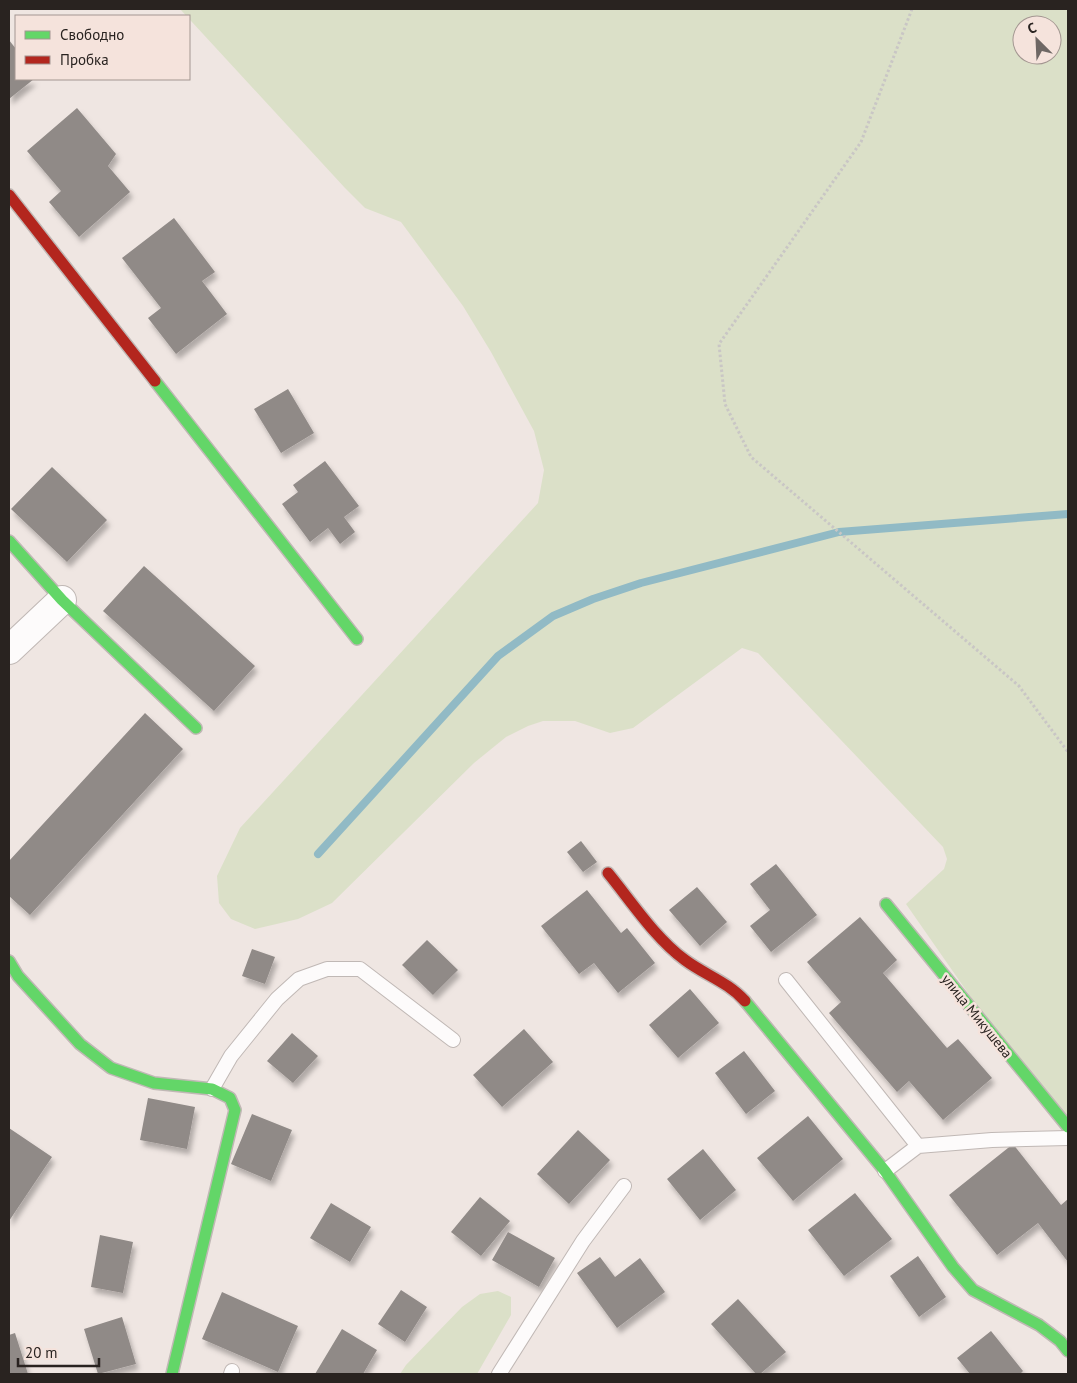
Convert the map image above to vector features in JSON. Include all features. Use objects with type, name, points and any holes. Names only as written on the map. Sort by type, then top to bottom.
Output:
[{"type":"street","points":[[9,195],[357,639]]},
{"type":"street","points":[[9,541],[62,600],[196,728]]},
{"type":"street","points":[[9,650],[62,600]]},
{"type":"street","points":[[608,873],[663,940],[685,960],[720,980],[743,999],[885,1171],[953,1267],[973,1290],[1039,1325],[1060,1341],[1068,1352]]},
{"type":"street","name":"улица Микушева","points":[[886,904],[1068,1127]]},
{"type":"street","points":[[9,961],[18,976],[80,1044],[111,1068],[154,1083],[212,1089],[230,1098],[235,1110],[172,1374]]},
{"type":"lane","points":[[212,1089],[231,1056],[277,998],[299,979],[327,969],[360,969],[453,1040]]},
{"type":"lane","points":[[786,980],[918,1146]]},
{"type":"lane","points":[[885,1171],[918,1146],[1001,1140],[1068,1138]]},
{"type":"lane","points":[[499,1374],[583,1241],[624,1186]]},
{"type":"path","points":[[912,9],[861,142],[719,344],[725,404],[752,457],[1019,686],[1068,752]]},
{"type":"green space","points":[[180,9],[1068,9],[1068,1115],[1053,1115],[906,904],[944,869],[947,859],[943,847],[758,653],[742,648],[633,728],[610,733],[575,721],[543,721],[506,737],[474,763],[332,903],[298,919],[255,929],[231,919],[219,903],[217,876],[240,828],[538,503],[544,470],[534,431],[491,352],[463,306],[401,222],[365,208],[190,20],[190,15],[186,15]]},
{"type":"green space","points":[[498,1291],[511,1297],[511,1315],[477,1374],[400,1374],[406,1365],[462,1307],[480,1294]]},
{"type":"building","points":[[9,40],[15,48],[15,80],[33,80],[9,99]]},
{"type":"building","points":[[77,108],[116,154],[108,166],[130,192],[79,237],[49,202],[61,191],[27,151]]},
{"type":"building","points":[[174,218],[215,272],[202,281],[227,314],[176,354],[148,318],[161,308],[122,258]]},
{"type":"building","points":[[288,389],[314,433],[281,453],[254,409]]},
{"type":"building","points":[[325,461],[359,506],[344,517],[355,532],[340,544],[328,528],[310,542],[282,504],[298,492],[293,485]]},
{"type":"building","points":[[52,467],[107,520],[67,562],[11,509]]},
{"type":"building","points":[[144,566],[255,666],[214,711],[103,611]]},
{"type":"building","points":[[145,713],[183,749],[30,915],[9,896],[9,861]]},
{"type":"building","points":[[581,841],[597,862],[583,872],[567,852]]},
{"type":"building","points":[[776,864],[817,915],[771,952],[750,926],[770,910],[750,884]]},
{"type":"building","points":[[697,887],[727,922],[700,946],[669,910]]},
{"type":"building","points":[[587,890],[621,933],[627,928],[655,963],[618,993],[594,963],[579,974],[541,926]]},
{"type":"building","points":[[860,917],[897,960],[883,973],[947,1048],[958,1039],[992,1078],[943,1120],[909,1081],[897,1092],[829,1013],[841,1002],[807,962]]},
{"type":"building","points":[[427,940],[458,970],[433,995],[402,965]]},
{"type":"building","points":[[252,949],[275,957],[265,984],[242,976]]},
{"type":"building","points":[[690,989],[719,1023],[678,1058],[649,1025]]},
{"type":"building","points":[[524,1029],[553,1062],[502,1107],[473,1075]]},
{"type":"building","points":[[292,1033],[318,1056],[293,1083],[267,1061]]},
{"type":"building","points":[[744,1051],[775,1091],[746,1114],[715,1073]]},
{"type":"building","points":[[148,1098],[195,1107],[187,1149],[140,1140]]},
{"type":"building","points":[[252,1114],[292,1130],[271,1181],[231,1164]]},
{"type":"building","points":[[808,1116],[843,1159],[793,1201],[757,1158]]},
{"type":"building","points":[[9,1128],[52,1157],[9,1221]]},
{"type":"building","points":[[578,1130],[610,1160],[569,1204],[537,1174]]},
{"type":"building","points":[[1013,1144],[1061,1205],[1068,1199],[1068,1262],[1038,1223],[997,1255],[949,1195]]},
{"type":"building","points":[[703,1149],[736,1190],[700,1220],[667,1179]]},
{"type":"building","points":[[855,1193],[892,1239],[844,1276],[808,1230]]},
{"type":"building","points":[[480,1197],[510,1221],[481,1256],[451,1232]]},
{"type":"building","points":[[331,1203],[371,1227],[350,1262],[310,1238]]},
{"type":"building","points":[[508,1232],[555,1258],[539,1287],[492,1260]]},
{"type":"building","points":[[100,1235],[133,1242],[123,1293],[91,1287]]},
{"type":"building","points":[[918,1256],[946,1297],[919,1317],[890,1276]]},
{"type":"building","points":[[600,1257],[615,1277],[640,1258],[665,1292],[617,1328],[577,1273]]},
{"type":"building","points":[[401,1290],[427,1307],[405,1342],[378,1324]]},
{"type":"building","points":[[222,1292],[298,1326],[278,1372],[202,1339]]},
{"type":"building","points":[[738,1299],[786,1352],[760,1374],[756,1374],[711,1324]]},
{"type":"building","points":[[122,1317],[136,1364],[98,1374],[84,1329]]},
{"type":"building","points":[[342,1329],[377,1350],[363,1374],[315,1374]]},
{"type":"building","points":[[991,1331],[1023,1371],[1020,1374],[970,1374],[957,1358]]},
{"type":"building","points":[[15,1333],[28,1374],[9,1374],[9,1335]]},
{"type":"waterway","points":[[318,854],[498,656],[553,616],[593,599],[641,583],[839,532],[1068,514]]},
{"type":"traffic: fast","points":[[155,381],[357,639]]},
{"type":"traffic: fast","points":[[9,541],[62,600],[196,728]]},
{"type":"traffic: fast","points":[[886,904],[1068,1127]]},
{"type":"traffic: fast","points":[[9,961],[18,976],[80,1044],[111,1068],[154,1083],[212,1089],[230,1098],[235,1110],[172,1374]]},
{"type":"traffic: fast","points":[[745,1001],[885,1171],[953,1267],[973,1290],[1039,1325],[1060,1341],[1068,1351]]},
{"type":"traffic: jam","points":[[9,195],[155,381]]},
{"type":"traffic: jam","points":[[608,873],[644,919],[674,951],[724,984],[745,1001]]}]
